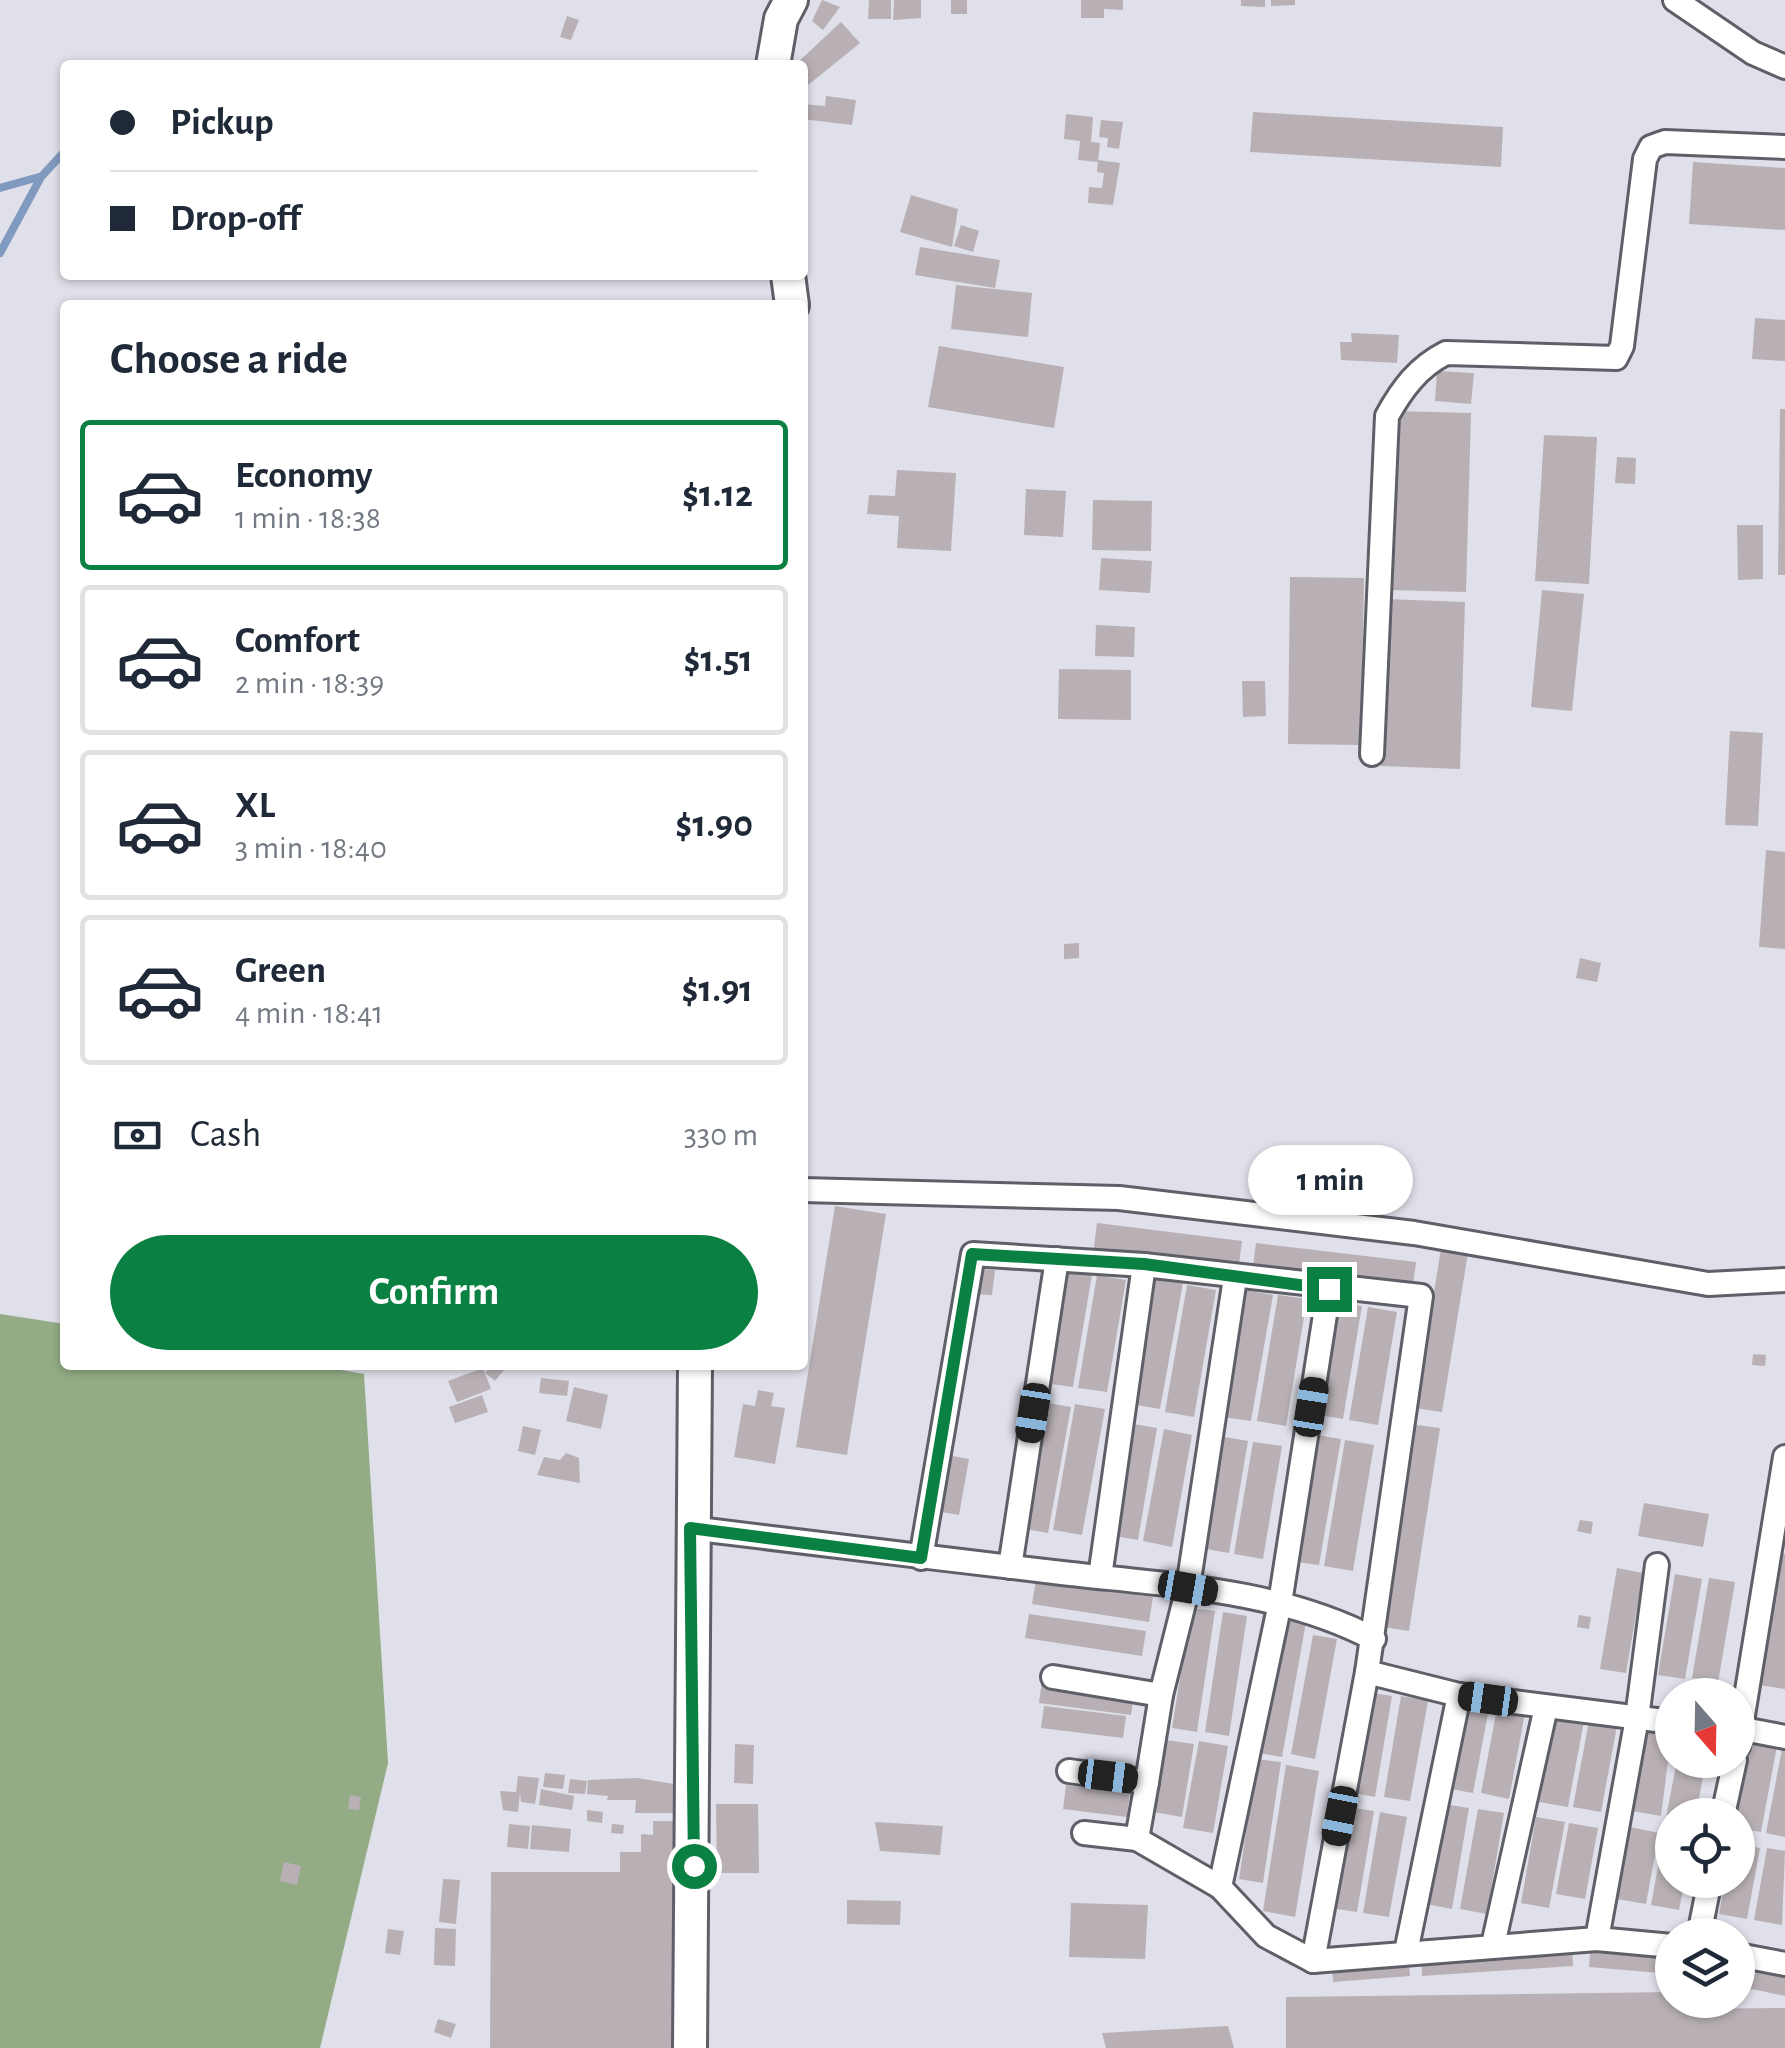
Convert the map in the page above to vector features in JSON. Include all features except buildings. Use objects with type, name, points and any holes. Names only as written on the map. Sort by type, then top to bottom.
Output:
[{"type":"street","points":[[774,60],[781,19],[791,0]]},
{"type":"street","points":[[1675,0],[1753,53],[1785,67]]},
{"type":"street","points":[[1372,754],[1387,416],[1401,390],[1429,362],[1446,354],[1616,358],[1622,346],[1645,159],[1651,148],[1665,142],[1785,147]]},
{"type":"street","points":[[808,1190],[1119,1198],[1414,1232],[1708,1284],[1785,1280]]},
{"type":"street","points":[[921,1558],[972,1254],[1144,1264],[1329,1289],[1421,1296],[1374,1639],[1313,1961]]},
{"type":"street","points":[[1010,1566],[1056,1260]]},
{"type":"street","points":[[1100,1577],[1144,1264]]},
{"type":"street","points":[[1137,1839],[1161,1695],[1188,1588],[1236,1278]]},
{"type":"street","points":[[1220,1887],[1280,1603],[1329,1289]]},
{"type":"street","points":[[690,2048],[695,1726],[690,1528],[695,1370]]},
{"type":"street","points":[[1748,1678],[1785,1457]]},
{"type":"street","points":[[690,1528],[1188,1588],[1280,1603],[1336,1619],[1374,1639]]},
{"type":"street","points":[[1597,1939],[1637,1718],[1657,1565]]},
{"type":"street","points":[[1368,1672],[1459,1695],[1655,1720]]},
{"type":"street","points":[[1052,1678],[1161,1695]]},
{"type":"street","points":[[1406,1952],[1459,1695]]},
{"type":"street","points":[[1493,1945],[1546,1707]]},
{"type":"street","points":[[1755,1735],[1785,1737]]},
{"type":"street","points":[[1069,1771],[1146,1782]]},
{"type":"street","points":[[1084,1833],[1137,1839],[1220,1887],[1266,1936],[1313,1961],[1597,1939],[1655,1944]]},
{"type":"street","points":[[1755,1958],[1785,1964]]},
{"type":"green space","points":[[0,1314],[60,1323],[60,1370],[341,1370],[364,1374],[388,1763],[320,2048],[0,2048]]},
{"type":"waterway","points":[[0,253],[41,177],[60,156]]},
{"type":"waterway","points":[[0,188],[39,177]]},
{"type":"route","points":[[694,1866],[690,1528],[921,1558],[972,1254],[1144,1264],[1329,1289]]}]
